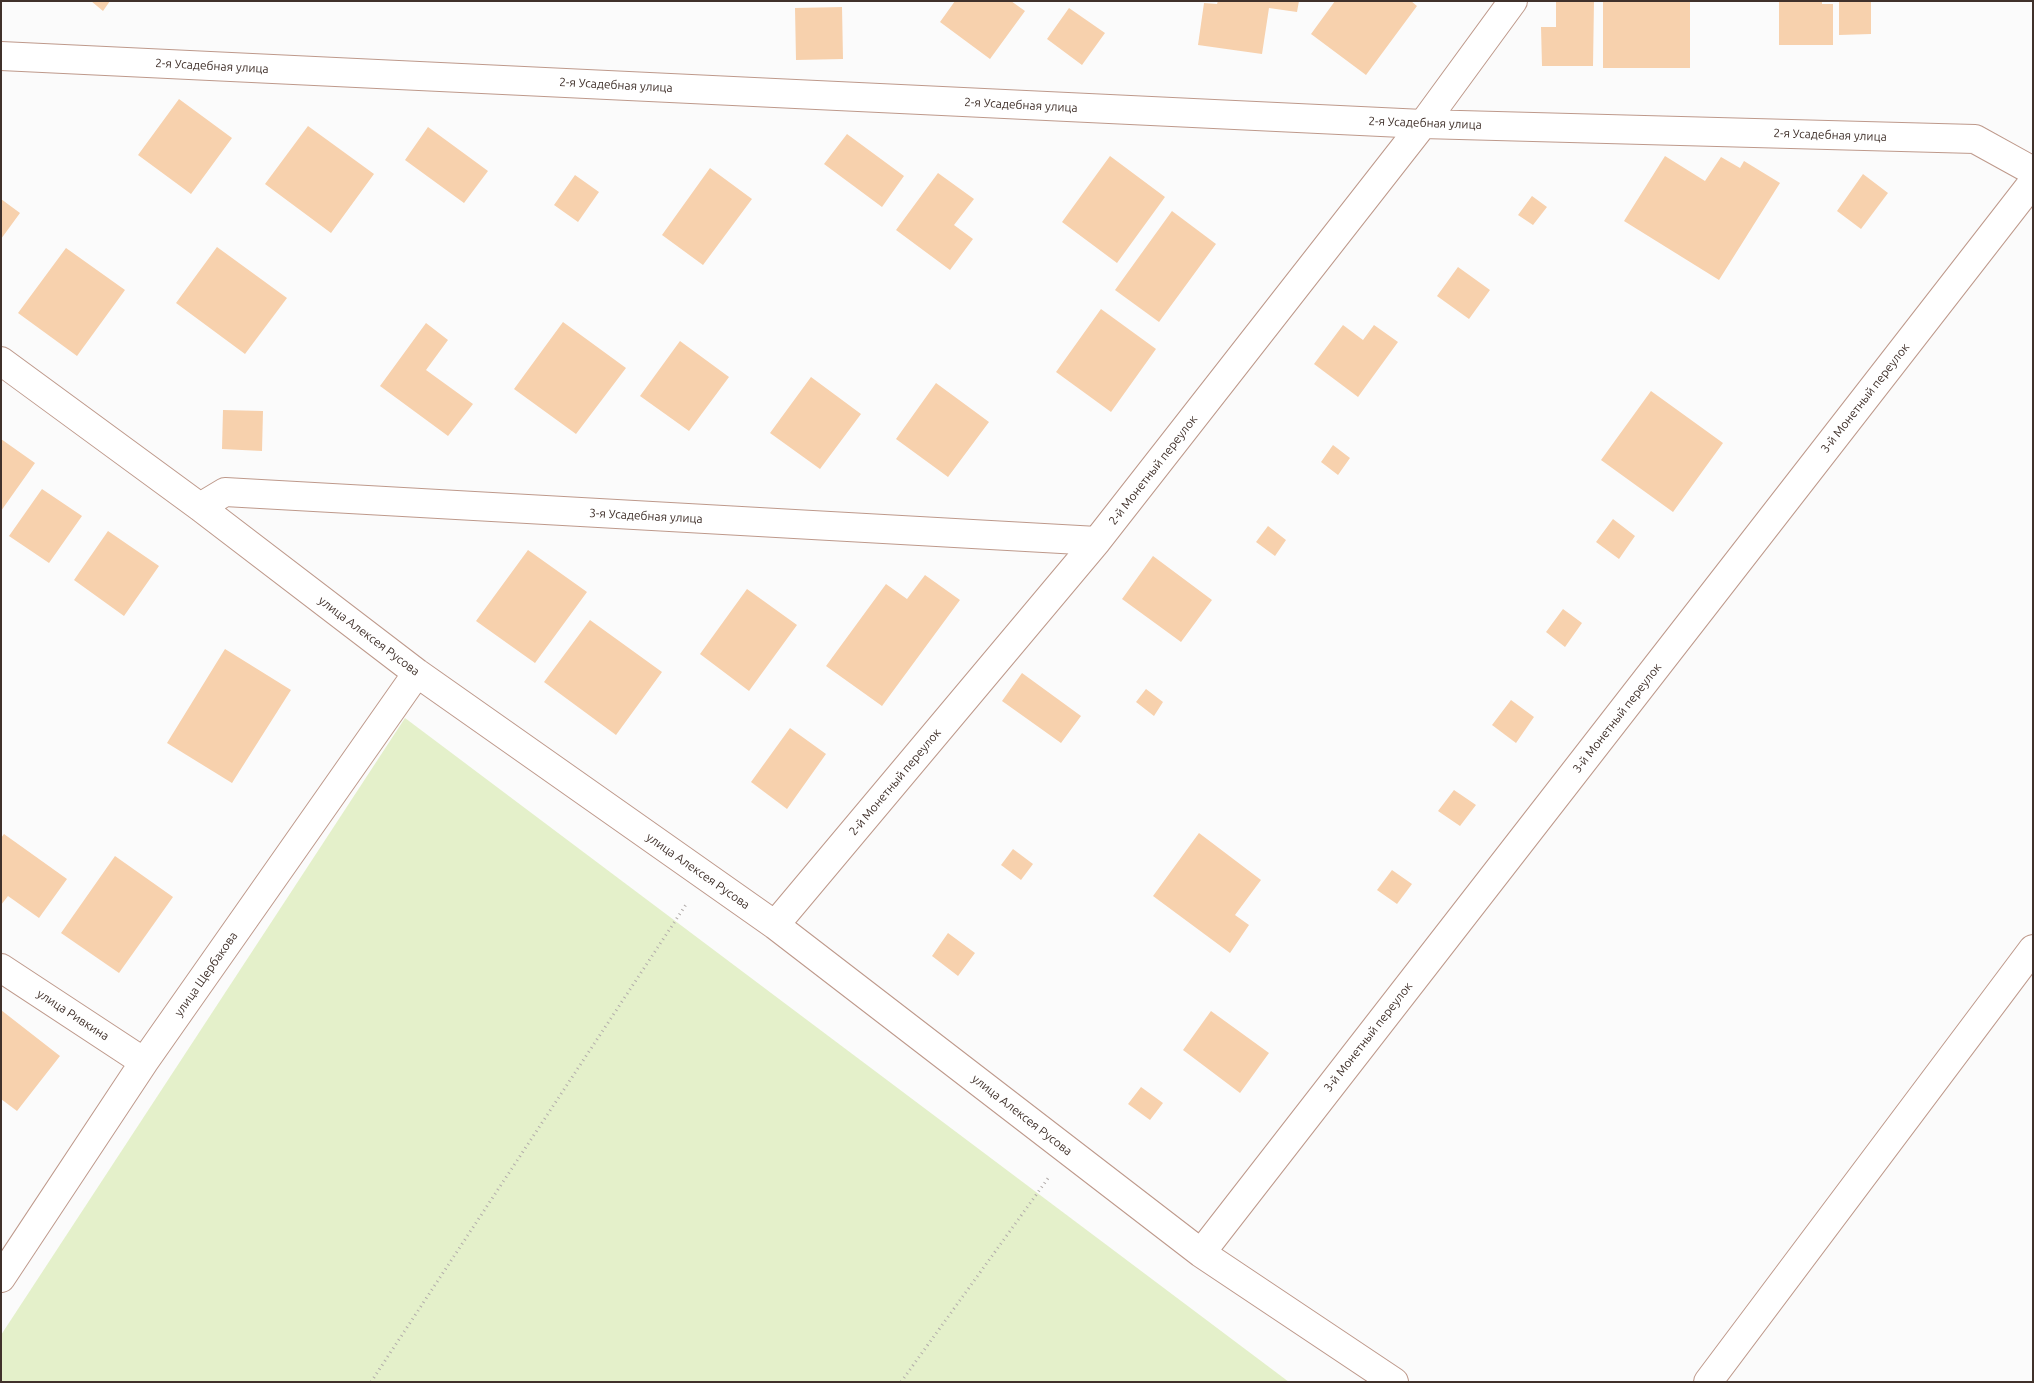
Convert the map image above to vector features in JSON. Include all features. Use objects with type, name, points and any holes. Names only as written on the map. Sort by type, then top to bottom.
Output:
[{"type":"street","name":"2-й Монетный переулок","points":[[775,925],[1097,542],[1423,124],[1512,1]]},
{"type":"street","name":"2-я Усадебная улица","points":[[1,56],[1423,124],[1975,139],[2033,171]]},
{"type":"street","name":"3-й Монетный переулок","points":[[1201,1253],[2033,182]]},
{"type":"street","name":"улица Алексея Русова","points":[[1,361],[200,507],[418,673],[775,925],[1201,1253],[1394,1382]]},
{"type":"street","name":"3-я Усадебная улица","points":[[200,507],[225,492],[1097,542]]},
{"type":"street","name":"улица Щербакова","points":[[1,1278],[144,1062],[418,673]]},
{"type":"street","points":[[1708,1382],[2033,949]]},
{"type":"street","name":"улица Ривкина","points":[[1,968],[144,1062]]},
{"type":"path","points":[[371,1382],[705,875]]},
{"type":"path","points":[[901,1382],[1068,1150]]},
{"type":"green space","points":[[405,718],[1289,1382],[1,1382],[1,1335]]},
{"type":"building","points":[[91,1],[110,1],[103,11]]},
{"type":"building","points":[[955,1],[1011,1],[1025,11],[990,59],[940,22]]},
{"type":"building","points":[[1218,1],[1299,1],[1297,12],[1269,8],[1262,54],[1198,45],[1204,3],[1217,4]]},
{"type":"building","points":[[1335,1],[1411,1],[1417,6],[1366,75],[1311,34]]},
{"type":"building","points":[[1556,1],[1594,1],[1593,66],[1542,66],[1541,27],[1556,27]]},
{"type":"building","points":[[1603,1],[1690,1],[1690,68],[1603,68]]},
{"type":"building","points":[[1779,1],[1822,1],[1822,4],[1833,4],[1833,45],[1779,45]]},
{"type":"building","points":[[1839,1],[1871,1],[1871,34],[1839,35]]},
{"type":"building","points":[[842,7],[843,59],[796,60],[795,8]]},
{"type":"building","points":[[1069,8],[1105,33],[1082,65],[1047,39]]},
{"type":"building","points":[[179,99],[232,138],[191,194],[138,155]]},
{"type":"building","points":[[308,126],[374,174],[331,233],[265,184]]},
{"type":"building","points":[[428,127],[488,171],[464,203],[405,160]]},
{"type":"building","points":[[847,134],[904,176],[882,207],[824,164]]},
{"type":"building","points":[[1110,156],[1165,197],[1117,263],[1062,222]]},
{"type":"building","points":[[1665,156],[1705,181],[1721,157],[1740,168],[1744,161],[1780,183],[1719,280],[1624,221]]},
{"type":"building","points":[[710,168],[752,199],[703,265],[662,235]]},
{"type":"building","points":[[938,173],[974,199],[954,225],[973,239],[950,270],[896,230]]},
{"type":"building","points":[[1863,174],[1888,193],[1861,229],[1837,211]]},
{"type":"building","points":[[575,175],[599,192],[578,222],[554,205]]},
{"type":"building","points":[[1532,196],[1547,207],[1533,225],[1518,215]]},
{"type":"building","points":[[1,199],[20,213],[1,239]]},
{"type":"building","points":[[1172,211],[1216,244],[1159,322],[1115,290]]},
{"type":"building","points":[[217,247],[287,298],[245,354],[176,303]]},
{"type":"building","points":[[66,248],[125,290],[77,356],[18,313]]},
{"type":"building","points":[[1458,267],[1490,290],[1469,319],[1437,296]]},
{"type":"building","points":[[1101,309],[1156,349],[1111,412],[1056,372]]},
{"type":"building","points":[[563,322],[626,368],[576,434],[514,389]]},
{"type":"building","points":[[426,323],[448,340],[426,370],[473,404],[448,436],[380,386]]},
{"type":"building","points":[[1343,325],[1363,340],[1374,325],[1398,342],[1358,397],[1314,364]]},
{"type":"building","points":[[680,341],[729,377],[689,431],[640,396]]},
{"type":"building","points":[[811,377],[861,414],[820,469],[770,433]]},
{"type":"building","points":[[936,383],[989,422],[948,477],[896,439]]},
{"type":"building","points":[[1651,391],[1723,443],[1673,512],[1601,460]]},
{"type":"building","points":[[223,410],[263,411],[262,451],[222,449]]},
{"type":"building","points":[[1,439],[35,463],[1,511]]},
{"type":"building","points":[[1333,445],[1350,458],[1338,475],[1321,462]]},
{"type":"building","points":[[42,489],[82,516],[49,563],[9,536]]},
{"type":"building","points":[[1613,519],[1635,536],[1619,559],[1596,542]]},
{"type":"building","points":[[1268,526],[1286,540],[1275,556],[1256,542]]},
{"type":"building","points":[[108,531],[159,566],[124,616],[74,580]]},
{"type":"building","points":[[528,550],[587,592],[535,663],[476,621]]},
{"type":"building","points":[[1153,556],[1212,600],[1181,642],[1122,599]]},
{"type":"building","points":[[925,575],[960,600],[882,706],[826,666],[886,584],[907,599]]},
{"type":"building","points":[[747,589],[797,625],[749,691],[700,654]]},
{"type":"building","points":[[1563,609],[1582,623],[1565,647],[1546,632]]},
{"type":"building","points":[[590,620],[662,672],[616,735],[544,682]]},
{"type":"building","points":[[225,649],[291,690],[232,783],[167,743]]},
{"type":"building","points":[[1022,673],[1081,716],[1061,743],[1002,701]]},
{"type":"building","points":[[1146,689],[1163,702],[1154,716],[1136,702]]},
{"type":"building","points":[[1511,700],[1534,717],[1516,743],[1492,725]]},
{"type":"building","points":[[790,728],[826,754],[787,809],[751,782]]},
{"type":"building","points":[[1454,790],[1476,805],[1460,826],[1438,811]]},
{"type":"building","points":[[1199,833],[1261,880],[1235,915],[1249,925],[1230,953],[1153,896]]},
{"type":"building","points":[[4,834],[67,879],[39,918],[8,896],[1,905],[1,838]]},
{"type":"building","points":[[1013,849],[1033,864],[1021,880],[1001,865]]},
{"type":"building","points":[[115,856],[173,897],[119,973],[61,933]]},
{"type":"building","points":[[1392,870],[1412,884],[1397,904],[1377,890]]},
{"type":"building","points":[[948,933],[975,953],[958,976],[932,956]]},
{"type":"building","points":[[1,1010],[60,1056],[17,1111],[1,1099]]},
{"type":"building","points":[[1211,1011],[1269,1053],[1240,1093],[1183,1050]]},
{"type":"building","points":[[1141,1087],[1163,1103],[1150,1120],[1128,1104]]}]
